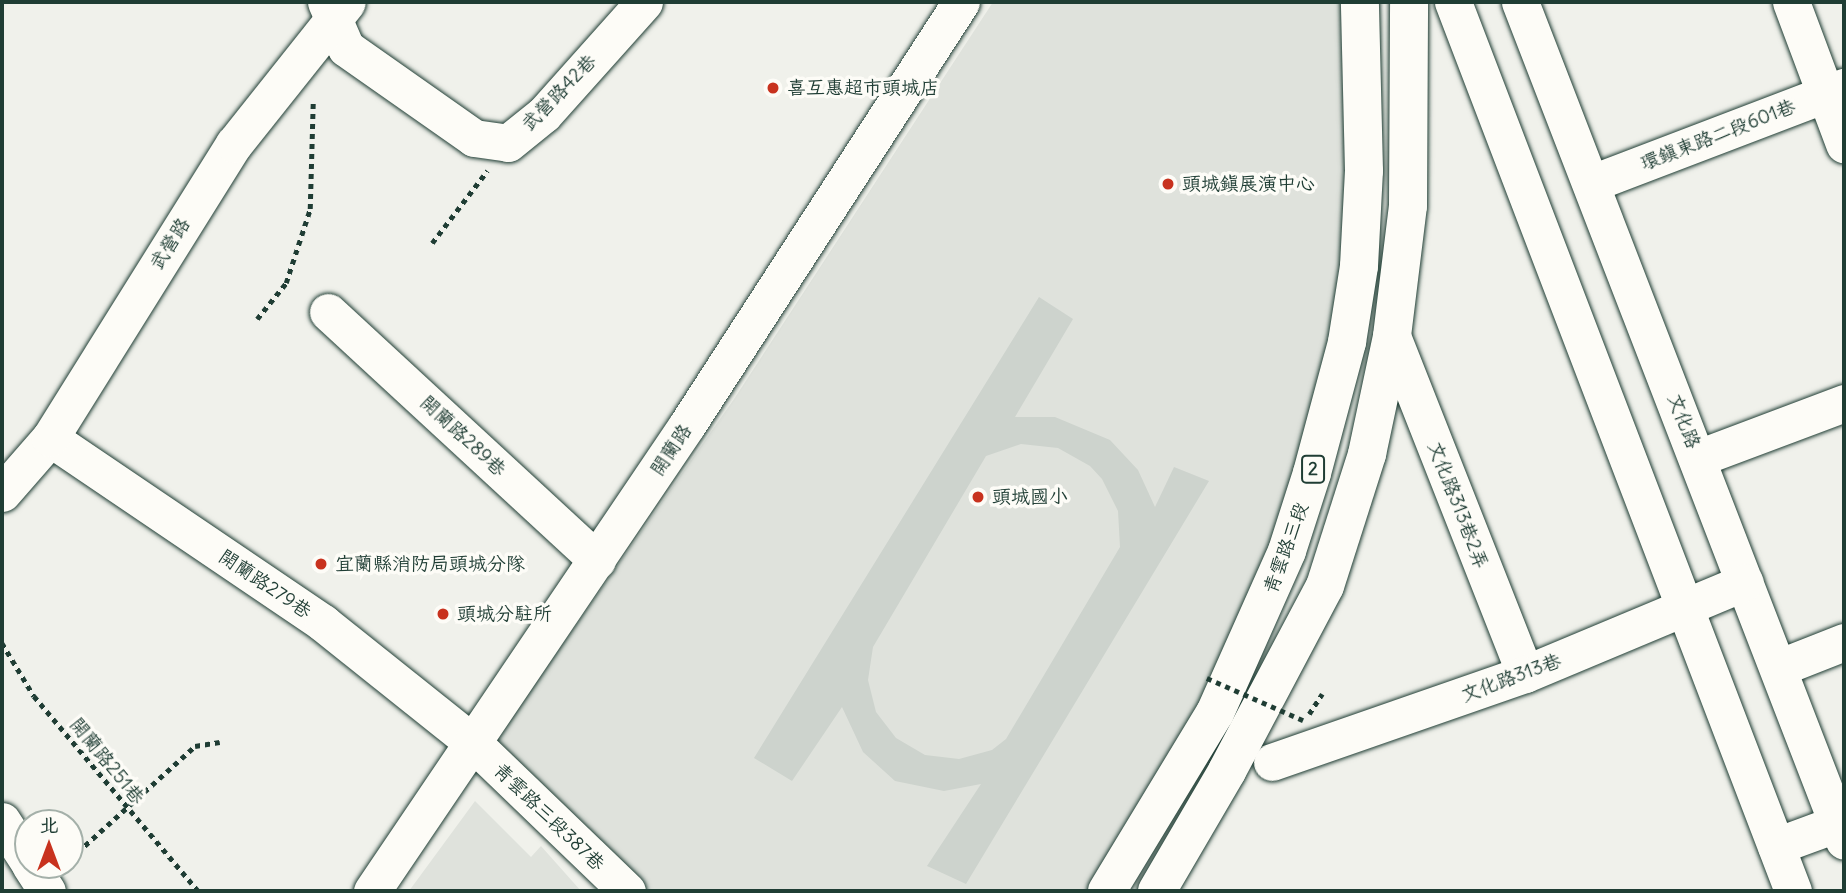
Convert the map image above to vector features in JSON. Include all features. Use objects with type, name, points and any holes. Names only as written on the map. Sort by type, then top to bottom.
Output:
[{"type":"main road","name":"青雲路三段","points":[[1107,891],[1215,713],[1256,626],[1312,473],[1347,342],[1359,266],[1364,171],[1360,2]]},
{"type":"main road","points":[[1157,891],[1227,771],[1325,586],[1367,454],[1392,336],[1408,206],[1416,4]]},
{"type":"main road","points":[[1256,626],[1290,650]]},
{"type":"street","name":"武營路42巷","points":[[335,8],[346,48],[474,138],[508,143],[544,114],[644,2]]},
{"type":"street","name":"開蘭路","points":[[372,891],[597,560],[961,2]]},
{"type":"street","points":[[1453,2],[1793,891]]},
{"type":"street","name":"文化路","points":[[1520,2],[1842,829]]},
{"type":"street","points":[[1791,2],[1835,90],[1844,144]]},
{"type":"street","name":"武營路","points":[[2,493],[50,438],[233,144],[300,61],[335,8]]},
{"type":"street","name":"環鎮東路二段601巷","points":[[1592,183],[1835,90]]},
{"type":"street","name":"開蘭路289巷","points":[[328,312],[597,560]]},
{"type":"street","name":"文化路313巷2弄","points":[[1392,336],[1525,674]]},
{"type":"street","points":[[1698,458],[1844,403]]},
{"type":"street","name":"開蘭路279巷","points":[[50,438],[323,623],[472,742]]},
{"type":"street","name":"文化路313巷","points":[[1272,762],[1525,674],[1687,610],[1745,582]]},
{"type":"street","points":[[1778,668],[1844,642]]},
{"type":"street","name":"青雲路三段387巷","points":[[472,742],[626,891]]},
{"type":"street","points":[[2,821],[14,840]]},
{"type":"street","points":[[1776,846],[1842,829]]},
{"type":"path","points":[[257,318],[286,283],[310,209],[314,78],[300,61]]},
{"type":"path","points":[[432,243],[508,143]]},
{"type":"path","name":"開蘭路251巷","points":[[2,643],[34,696],[198,891]]},
{"type":"path","points":[[1207,678],[1304,721],[1322,694]]},
{"type":"path","points":[[84,847],[195,746],[220,742]]},
{"type":"shaded area","name":"頭城國小","points":[[993,2],[1349,2],[1353,52],[1338,328],[1238,646],[1096,891],[644,891],[493,744],[734,399]]},
{"type":"shaded area","points":[[1039,297],[1073,319],[1015,417],[1055,417],[1110,440],[1138,470],[1155,507],[1174,467],[1209,481],[966,884],[927,866],[981,784],[944,791],[895,781],[863,752],[842,707],[792,781],[754,758]],"holes":[[[1021,444],[1058,448],[1090,466],[1102,479],[1118,511],[1120,547],[1006,739],[992,750],[959,759],[925,755],[896,738],[876,712],[868,680],[873,647],[986,456]]]},
{"type":"shaded area","points":[[475,801],[531,857],[541,846],[581,891],[409,891]]},
{"type":"place","name":"喜互惠超市頭城店","points":[[773,88]]},
{"type":"place","name":"頭城鎮展演中心","points":[[1168,184]]},
{"type":"place","name":"頭城國小","points":[[978,497]]},
{"type":"place","name":"宜蘭縣消防局頭城分隊","points":[[321,564]]},
{"type":"place","name":"頭城分駐所","points":[[443,614]]}]
